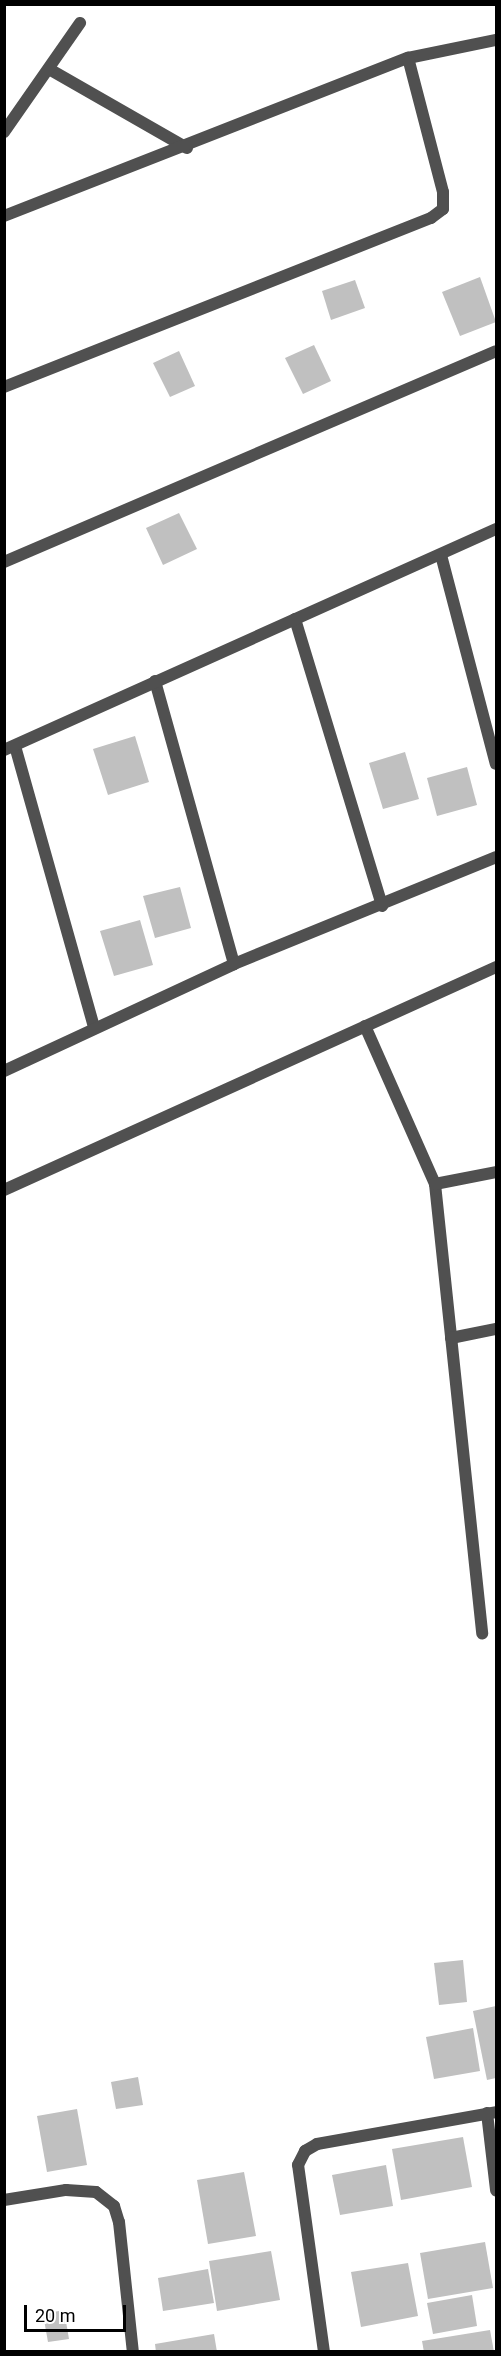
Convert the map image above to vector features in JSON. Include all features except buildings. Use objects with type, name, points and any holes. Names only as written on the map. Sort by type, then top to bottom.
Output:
[{"type":"street","points":[[4,132],[80,23]]},
{"type":"street","points":[[4,216],[187,148],[408,58],[496,40]]},
{"type":"street","points":[[4,387],[431,218],[444,209],[443,192],[408,58]]},
{"type":"street","points":[[49,69],[187,148]]},
{"type":"street","points":[[4,562],[496,351]]},
{"type":"street","points":[[94,1027],[10,748],[496,529]]},
{"type":"street","points":[[441,555],[496,764]]},
{"type":"street","points":[[295,619],[382,906]]},
{"type":"street","points":[[155,681],[234,964]]},
{"type":"street","points":[[4,1071],[94,1027],[234,964],[382,906],[496,857]]},
{"type":"street","points":[[4,1190],[496,967]]},
{"type":"street","points":[[365,1026],[435,1184],[482,1634]]},
{"type":"street","points":[[435,1184],[496,1172]]},
{"type":"street","points":[[451,1338],[496,1329]]},
{"type":"street","points":[[324,2352],[298,2166],[305,2151],[317,2144],[492,2113],[496,2190]]},
{"type":"street","points":[[4,2200],[66,2190],[96,2192],[114,2206],[133,2352]]}]
